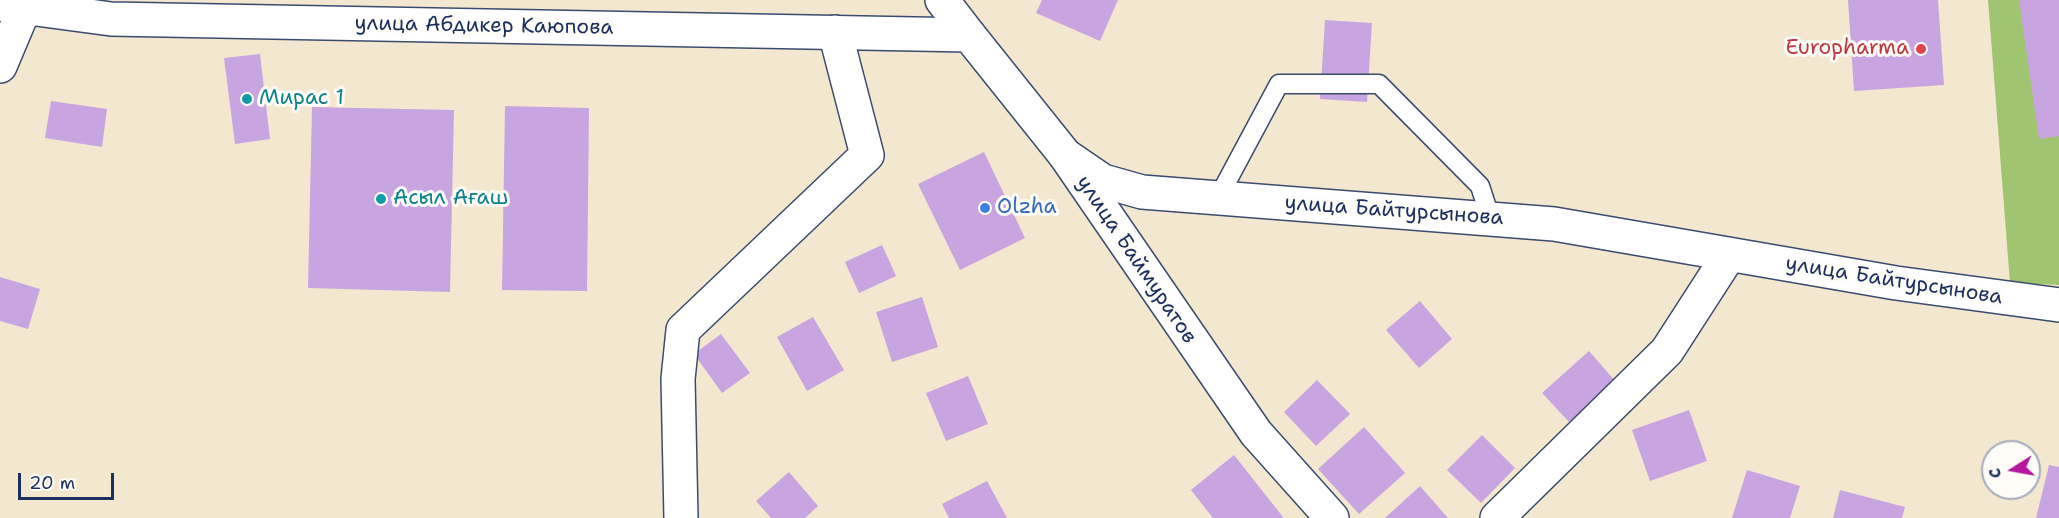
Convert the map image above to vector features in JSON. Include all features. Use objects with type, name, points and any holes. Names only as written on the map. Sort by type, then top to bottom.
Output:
[{"type":"street","name":"улица Баймуратов","points":[[942,0],[1065,155],[1256,433],[1332,518]]},
{"type":"street","name":"улица Абдикер Каюпова","points":[[12,6],[111,19],[969,35]]},
{"type":"street","points":[[0,66],[12,6]]},
{"type":"street","points":[[681,518],[678,380],[683,330],[867,155],[835,32]]},
{"type":"street","name":"улица Байтурсынова","points":[[1065,155],[1103,181],[1142,192],[1490,217],[1554,224],[1896,283],[2059,305]]},
{"type":"street","points":[[1497,518],[1667,351],[1729,255]]},
{"type":"lane","points":[[1218,198],[1280,84],[1379,84],[1480,186],[1490,217]]},
{"type":"green space","points":[[1988,0],[2059,0],[2059,285],[2010,283]]},
{"type":"building","points":[[1042,0],[1118,0],[1100,41],[1036,13]]},
{"type":"building","points":[[1848,0],[1938,0],[1944,85],[1854,91]]},
{"type":"building","points":[[2019,0],[2059,0],[2059,136],[2039,139]]},
{"type":"building","points":[[1325,20],[1372,23],[1367,102],[1320,99]]},
{"type":"building","name":"Мирас 1","points":[[260,54],[270,139],[235,144],[224,58]]},
{"type":"building","points":[[51,101],[107,109],[102,147],[45,138]]},
{"type":"building","points":[[505,106],[589,108],[587,291],[502,290]]},
{"type":"building","name":"Асыл Ағаш","points":[[312,107],[454,110],[450,292],[308,288]]},
{"type":"building","points":[[984,152],[1025,238],[960,270],[918,184]]},
{"type":"building","points":[[882,245],[896,276],[859,293],[845,262]]},
{"type":"building","points":[[0,277],[40,289],[28,329],[0,321]]},
{"type":"building","points":[[922,297],[938,347],[892,362],[876,312]]},
{"type":"building","points":[[1420,301],[1452,339],[1419,368],[1386,330]]},
{"type":"building","points":[[813,317],[844,370],[807,391],[777,337]]},
{"type":"building","points":[[721,334],[750,373],[722,393],[694,354]]},
{"type":"building","points":[[1589,351],[1617,383],[1571,424],[1542,393]]},
{"type":"building","points":[[968,376],[988,424],[946,441],[926,393]]},
{"type":"building","points":[[1317,380],[1350,414],[1316,446],[1284,412]]},
{"type":"building","points":[[1689,410],[1707,461],[1650,481],[1632,430]]},
{"type":"building","points":[[1364,427],[1405,473],[1359,514],[1318,469]]},
{"type":"building","points":[[1482,435],[1515,468],[1481,503],[1447,470]]},
{"type":"building","points":[[1234,455],[1282,518],[1213,518],[1191,490]]},
{"type":"building","points":[[2049,465],[2059,467],[2059,518],[2036,518]]},
{"type":"building","points":[[1747,470],[1800,486],[1790,518],[1732,518]]},
{"type":"building","points":[[789,472],[818,506],[805,518],[771,518],[756,501]]},
{"type":"building","points":[[987,481],[1007,518],[949,518],[942,504]]},
{"type":"building","points":[[1420,486],[1448,518],[1385,518]]},
{"type":"building","points":[[1840,490],[1905,507],[1902,518],[1833,518]]},
{"type":"place","name":"Europharma","points":[[1921,49]]},
{"type":"place","name":"Мирас 1","points":[[247,99]]},
{"type":"place","name":"Асыл Ағаш","points":[[381,199]]},
{"type":"place","name":"Olzha","points":[[985,208]]}]
